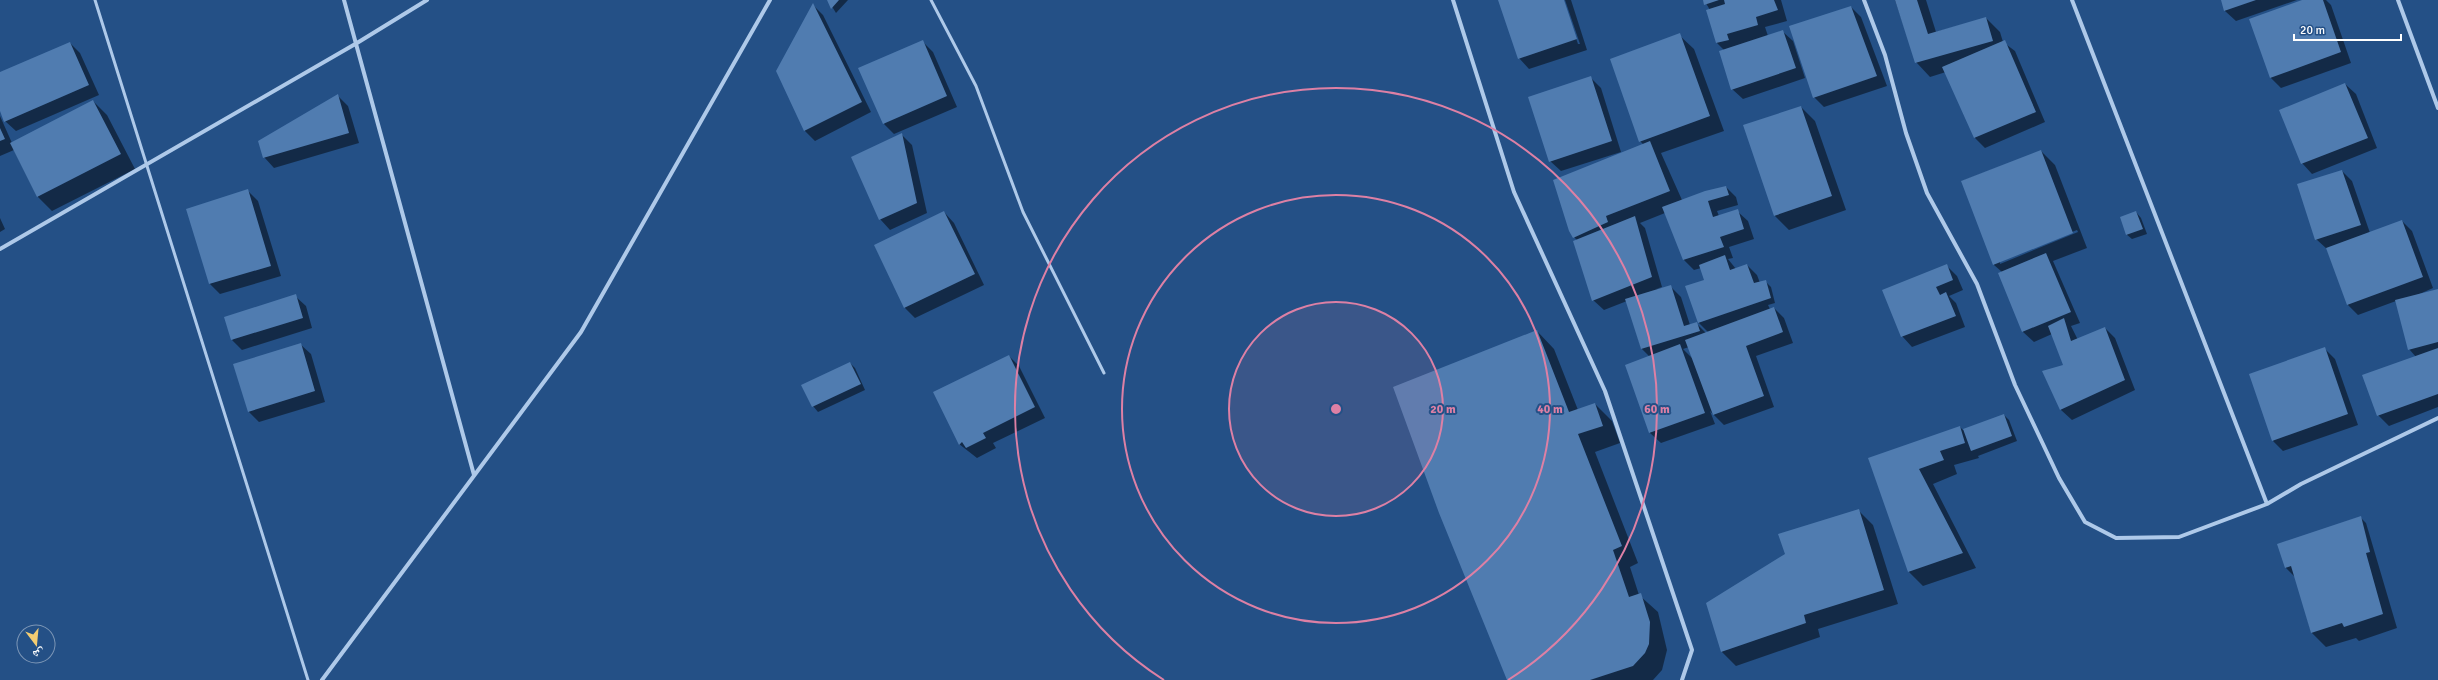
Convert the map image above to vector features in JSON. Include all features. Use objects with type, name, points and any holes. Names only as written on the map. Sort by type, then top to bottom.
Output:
[{"type":"street","points":[[344,0],[357,43],[474,476]]},
{"type":"street","points":[[0,249],[147,162],[357,43],[427,0]]},
{"type":"street","points":[[322,680],[581,332],[770,0]]},
{"type":"street","points":[[1453,0],[1514,192],[1610,406],[1692,650],[1682,680]]},
{"type":"street","points":[[1864,0],[1885,55],[1906,134],[1926,193],[1977,284],[2015,385],[2059,478],[2085,522],[2116,538],[2179,537],[2267,504],[2300,484],[2438,418]]},
{"type":"street","points":[[2072,0],[2267,504]]},
{"type":"street","points":[[2398,0],[2438,108]]},
{"type":"lane","points":[[95,0],[308,680]]},
{"type":"lane","points":[[931,0],[976,86],[1023,212],[1104,372]]},
{"type":"building","points":[[827,0],[839,0],[831,9]]},
{"type":"building","points":[[1498,0],[1564,0],[1577,39],[1518,59]]},
{"type":"building","points":[[1703,0],[1719,0],[1704,5]]},
{"type":"building","points":[[1724,0],[1774,0],[1778,10],[1756,17],[1758,25],[1727,34],[1729,40],[1716,43],[1706,10],[1725,4]]},
{"type":"building","points":[[1895,0],[1917,0],[1928,34],[1986,17],[1993,41],[1915,63]]},
{"type":"building","points":[[2221,0],[2256,0],[2224,11]]},
{"type":"building","points":[[2302,0],[2323,0],[2341,52],[2270,78],[2249,19]]},
{"type":"building","points":[[813,3],[862,102],[804,131],[776,71]]},
{"type":"building","points":[[1851,6],[1877,76],[1813,98],[1789,26]]},
{"type":"building","points":[[1783,30],[1796,68],[1731,90],[1719,51]]},
{"type":"building","points":[[1680,33],[1710,116],[1639,142],[1610,59]]},
{"type":"building","points":[[923,40],[947,96],[883,124],[858,68]]},
{"type":"building","points":[[2005,40],[2036,112],[1974,138],[1942,67]]},
{"type":"building","points":[[70,42],[89,85],[4,122],[0,111],[0,72]]},
{"type":"building","points":[[1591,76],[1612,141],[1549,162],[1528,97]]},
{"type":"building","points":[[2345,83],[2368,138],[2301,164],[2279,110]]},
{"type":"building","points":[[338,94],[349,133],[263,158],[258,141]]},
{"type":"building","points":[[93,100],[121,154],[37,197],[10,143]]},
{"type":"building","points":[[1801,106],[1832,196],[1774,216],[1743,125]]},
{"type":"building","points":[[0,128],[5,139],[0,141]]},
{"type":"building","points":[[902,133],[917,203],[879,220],[851,157]]},
{"type":"building","points":[[1650,141],[1670,191],[1606,216],[1608,222],[1573,238],[1569,231],[1553,180]]},
{"type":"building","points":[[2041,150],[2073,233],[1993,265],[1961,181]]},
{"type":"building","points":[[2342,170],[2361,225],[2315,240],[2297,184]]},
{"type":"building","points":[[1726,186],[1729,195],[1708,201],[1713,217],[1738,209],[1744,229],[1720,237],[1724,247],[1683,260],[1662,207],[1705,191]]},
{"type":"building","points":[[248,189],[271,266],[209,284],[186,209]]},
{"type":"building","points":[[944,211],[975,274],[904,308],[874,245]]},
{"type":"building","points":[[2136,211],[2143,229],[2126,235],[2120,217]]},
{"type":"building","points":[[1635,216],[1652,277],[1592,301],[1573,241]]},
{"type":"building","points":[[2402,220],[2423,277],[2347,305],[2326,248]]},
{"type":"building","points":[[2046,253],[2071,312],[2022,332],[1998,273]]},
{"type":"building","points":[[1725,255],[1730,270],[1747,264],[1754,283],[1766,280],[1771,298],[1698,323],[1685,286],[1704,280],[1699,265]]},
{"type":"building","points":[[1947,264],[1953,280],[1936,287],[1940,295],[1946,292],[1956,316],[1901,337],[1882,290]]},
{"type":"building","points":[[1671,285],[1684,326],[1697,322],[1700,331],[1641,349],[1625,299]]},
{"type":"building","points":[[2438,289],[2438,342],[2408,350],[2395,300]]},
{"type":"building","points":[[296,294],[303,318],[231,340],[224,317]]},
{"type":"building","points":[[1774,307],[1783,332],[1746,346],[1764,396],[1713,415],[1685,340]]},
{"type":"building","points":[[2064,318],[2071,341],[2105,327],[2125,380],[2060,410],[2042,371],[2063,365],[2048,326]]},
{"type":"building","points":[[1537,330],[1569,412],[1595,403],[1603,426],[1578,434],[1622,546],[1613,550],[1629,597],[1641,593],[1650,622],[1649,644],[1645,653],[1633,666],[1590,680],[1507,680],[1439,513],[1393,387]]},
{"type":"building","points":[[301,343],[315,391],[248,412],[233,364]]},
{"type":"building","points":[[1680,344],[1705,413],[1649,433],[1625,365]]},
{"type":"building","points":[[2325,347],[2348,414],[2272,441],[2249,374]]},
{"type":"building","points":[[2438,348],[2438,394],[2377,416],[2362,375]]},
{"type":"building","points":[[1009,355],[1035,407],[983,433],[986,438],[966,448],[962,442],[959,445],[933,392]]},
{"type":"building","points":[[850,362],[861,384],[812,407],[801,385]]},
{"type":"building","points":[[2004,414],[2012,436],[1971,451],[1963,429]]},
{"type":"building","points":[[1960,426],[1965,443],[1940,451],[1944,460],[1919,469],[1963,553],[1908,572],[1868,458]]},
{"type":"building","points":[[1859,509],[1884,590],[1804,615],[1806,623],[1721,652],[1706,603],[1785,554],[1778,534]]},
{"type":"building","points":[[2361,516],[2370,552],[2366,553],[2383,614],[2344,627],[2342,623],[2311,633],[2291,566],[2285,568],[2277,544]]}]
